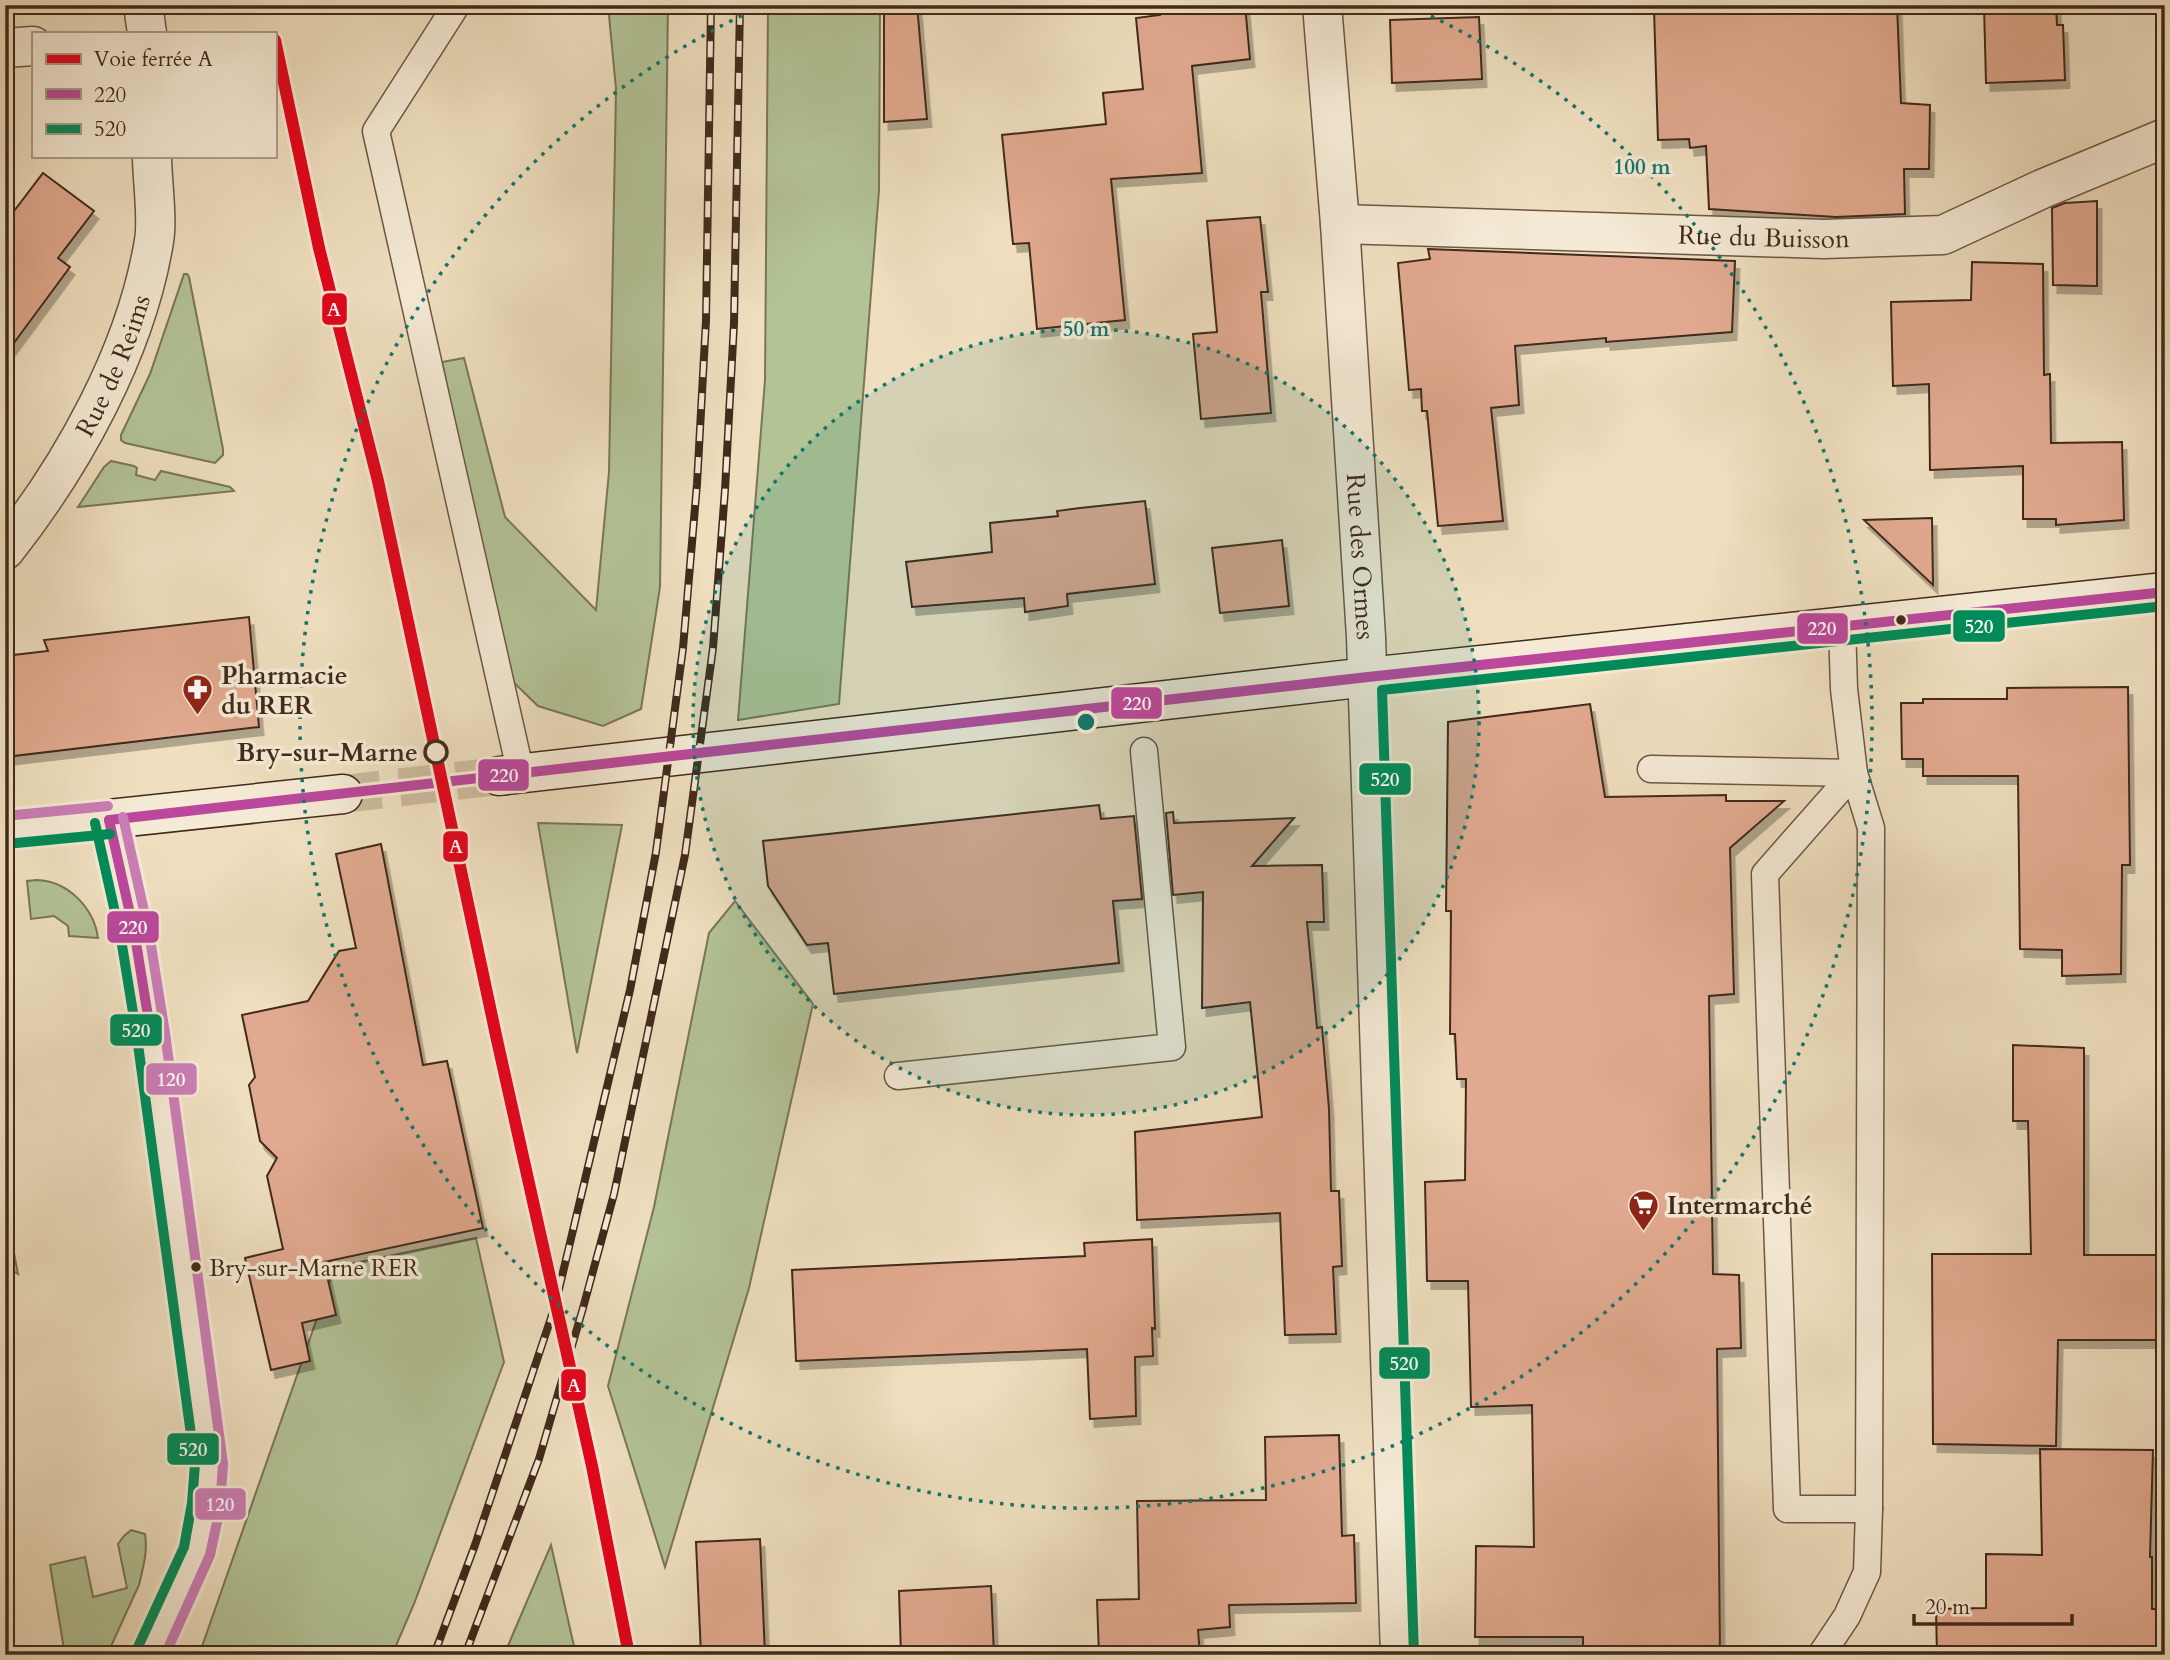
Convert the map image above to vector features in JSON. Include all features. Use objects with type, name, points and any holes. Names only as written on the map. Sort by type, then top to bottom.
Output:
[{"type":"street","points":[[143,5],[147,32]]},
{"type":"street","name":"Rue des Ormes","points":[[1322,5],[1340,224],[1368,677],[1400,1655]]},
{"type":"street","points":[[5,48],[32,46]]},
{"type":"street","name":"Rue du Buisson","points":[[1340,224],[1824,239],[1943,235],[2042,189],[2165,138]]},
{"type":"street","name":"Rue de Reims","points":[[5,550],[29,521],[79,442],[104,393],[140,303],[155,238],[152,158]]},
{"type":"street","points":[[510,775],[1368,677],[2165,592]]},
{"type":"street","points":[[5,830],[343,794]]},
{"type":"street","points":[[110,820],[135,936],[149,1023],[209,1464],[206,1505],[197,1551],[150,1655]]},
{"type":"lane","points":[[453,5],[454,9],[376,131],[510,775]]},
{"type":"lane","points":[[1821,1655],[1847,1616],[1867,1572],[1869,1509],[1871,828],[1854,773],[1844,689],[1842,626]]},
{"type":"lane","points":[[898,1076],[1172,1047],[1144,751]]},
{"type":"lane","points":[[1651,769],[1854,773]]},
{"type":"lane","points":[[1854,773],[1765,874],[1787,1509],[1869,1509]]},
{"type":"green space","points":[[608,5],[668,5],[660,587],[641,709],[603,726],[538,706],[503,672],[442,362],[464,358],[505,517],[596,610],[609,472],[616,89]]},
{"type":"green space","points":[[768,5],[880,5],[879,190],[839,704],[738,720],[765,380]]},
{"type":"green space","points":[[184,274],[189,277],[223,449],[223,455],[215,463],[121,440],[150,374]]},
{"type":"green space","points":[[111,461],[134,466],[137,468],[136,475],[155,480],[161,471],[230,487],[234,491],[78,507],[104,467]]},
{"type":"green space","points":[[538,823],[622,825],[577,1053]]},
{"type":"green space","points":[[37,880],[59,885],[78,898],[91,916],[98,938],[69,936],[68,926],[54,916],[31,919],[27,881]]},
{"type":"green space","points":[[735,901],[813,1004],[749,1288],[665,1567],[608,1386],[654,1207],[709,933]]},
{"type":"green space","points":[[5,1206],[18,1274],[5,1266]]},
{"type":"green space","points":[[476,1238],[504,1362],[414,1604],[392,1655],[199,1655],[335,1267]]},
{"type":"green space","points":[[131,1530],[145,1534],[143,1566],[139,1585],[107,1655],[65,1655],[50,1565],[85,1557],[93,1597],[127,1588],[118,1544]]},
{"type":"green space","points":[[551,1545],[576,1655],[504,1655]]},
{"type":"building","points":[[884,5],[917,5],[927,119],[884,122]]},
{"type":"building","points":[[1245,5],[1250,59],[1192,66],[1202,173],[1111,179],[1125,320],[1037,329],[1029,243],[1013,244],[1002,135],[1106,124],[1103,93],[1143,89],[1136,18],[1160,15],[1159,7]]},
{"type":"building","points":[[1698,5],[1897,5],[1901,103],[1930,105],[1929,169],[1904,169],[1905,214],[1836,217],[1709,209],[1706,146],[1690,148],[1689,139],[1658,140],[1654,9]]},
{"type":"building","points":[[1984,5],[2056,5],[2057,25],[2063,25],[2065,80],[1986,83]]},
{"type":"building","points":[[1479,17],[1482,79],[1392,83],[1390,20]]},
{"type":"building","points":[[43,173],[94,211],[58,258],[70,267],[5,355],[5,223]]},
{"type":"building","points":[[2097,201],[2097,286],[2053,285],[2052,208],[2065,203]]},
{"type":"building","points":[[1260,217],[1268,292],[1261,292],[1271,413],[1201,419],[1193,334],[1217,332],[1207,221]]},
{"type":"building","points":[[1428,249],[1735,261],[1732,332],[1606,342],[1606,338],[1515,346],[1519,405],[1491,408],[1503,521],[1438,526],[1427,411],[1422,411],[1421,389],[1409,390],[1398,263],[1430,259]]},
{"type":"building","points":[[1972,262],[2043,264],[2044,375],[2050,374],[2051,443],[2122,442],[2124,520],[2056,525],[2056,519],[2023,519],[2023,466],[1930,470],[1929,384],[1893,386],[1891,302],[1971,300]]},
{"type":"building","points":[[1145,501],[1155,584],[1067,594],[1068,606],[1025,612],[1024,598],[912,607],[906,562],[992,552],[990,523],[1058,516],[1057,511]]},
{"type":"building","points":[[1932,518],[1933,585],[1864,520]]},
{"type":"building","points":[[1282,540],[1289,606],[1220,613],[1212,548]]},
{"type":"building","points":[[249,617],[259,727],[5,757],[5,656],[48,651],[44,640]]},
{"type":"building","points":[[2128,687],[2130,865],[2122,865],[2121,974],[2062,976],[2062,950],[2020,949],[2018,776],[1923,776],[1923,759],[1902,759],[1901,703],[1923,703],[1923,699],[2007,699],[2007,688]]},
{"type":"building","points":[[1590,704],[1605,797],[1726,795],[1726,801],[1784,801],[1730,848],[1734,994],[1709,996],[1713,1274],[1739,1275],[1741,1348],[1717,1349],[1720,1655],[1583,1655],[1583,1637],[1475,1637],[1476,1546],[1534,1547],[1532,1405],[1471,1407],[1468,1281],[1427,1281],[1425,1182],[1465,1180],[1466,1079],[1457,1079],[1455,1034],[1450,1034],[1451,911],[1446,911],[1448,722]]},
{"type":"building","points":[[1099,805],[1101,819],[1134,816],[1142,899],[1113,901],[1119,963],[834,994],[828,943],[807,945],[768,886],[763,841]]},
{"type":"building","points":[[1173,812],[1174,823],[1294,818],[1252,866],[1322,865],[1324,922],[1307,922],[1317,1028],[1322,1027],[1329,1109],[1331,1191],[1339,1191],[1342,1266],[1333,1267],[1336,1334],[1285,1335],[1280,1213],[1137,1220],[1135,1132],[1262,1117],[1250,1002],[1202,1008],[1203,892],[1173,895],[1166,813]]},
{"type":"building","points":[[381,844],[423,1065],[447,1061],[483,1228],[324,1262],[336,1315],[302,1323],[310,1361],[271,1370],[245,1258],[283,1249],[267,1176],[277,1158],[260,1141],[249,1085],[255,1077],[242,1015],[308,1001],[339,951],[356,948],[336,854]]},
{"type":"building","points":[[2013,1045],[2084,1048],[2084,1255],[2164,1255],[2165,1340],[2058,1340],[2056,1446],[1933,1444],[1932,1254],[2031,1254],[2028,1121],[2013,1121]]},
{"type":"building","points":[[1152,1239],[1155,1329],[1152,1328],[1153,1356],[1135,1357],[1136,1416],[1090,1419],[1087,1349],[796,1361],[792,1270],[1085,1256],[1084,1243]]},
{"type":"building","points":[[1339,1435],[1342,1536],[1354,1535],[1356,1603],[1229,1605],[1230,1627],[1198,1630],[1200,1655],[1099,1655],[1097,1600],[1139,1599],[1137,1501],[1266,1500],[1265,1437]]},
{"type":"building","points":[[2040,1449],[2153,1450],[2150,1557],[2152,1609],[2165,1609],[2165,1655],[1937,1655],[1936,1609],[1986,1608],[1986,1554],[2042,1555]]},
{"type":"building","points":[[760,1539],[765,1655],[701,1655],[696,1542]]},
{"type":"building","points":[[991,1586],[994,1655],[901,1655],[899,1591]]},
{"type":"tunnel","points":[[343,794],[499,776]]},
{"type":"railway","points":[[434,1655],[475,1545],[555,1306],[630,990],[656,852],[683,648],[697,484],[706,320],[711,5]]},
{"type":"railway","points":[[465,1655],[539,1459],[583,1308],[614,1194],[685,855],[713,648],[725,490],[734,323],[740,5]]},
{"type":"rail line","name":"A","points":[[276,45],[319,248],[378,481],[497,1040],[592,1466],[629,1655]]},
{"type":"transit line","name":"220","points":[[109,820],[1368,677],[2165,592]]},
{"type":"transit line","name":"520","points":[[1414,1655],[1382,690],[2165,606]]},
{"type":"transit line","name":"120","points":[[5,816],[108,806]]},
{"type":"transit line","name":"120","points":[[123,817],[149,933],[165,1033],[223,1464],[220,1508],[210,1555],[165,1655]]},
{"type":"transit line","name":"220","points":[[109,820],[135,936],[151,1035]]},
{"type":"transit line","name":"520","points":[[95,823],[121,939],[137,1037],[195,1464],[192,1503],[184,1547],[137,1649]]},
{"type":"transit line","name":"520","points":[[6,844],[110,834]]},
{"type":"place","name":"Pharmacie du RER","points":[[198,717]]},
{"type":"place","name":"Bry-sur-Marne","points":[[436,752]]},
{"type":"place","name":"Intermarché","points":[[1644,1232]]},
{"type":"place","name":"Bry-sur-Marne RER","points":[[196,1267]]}]
